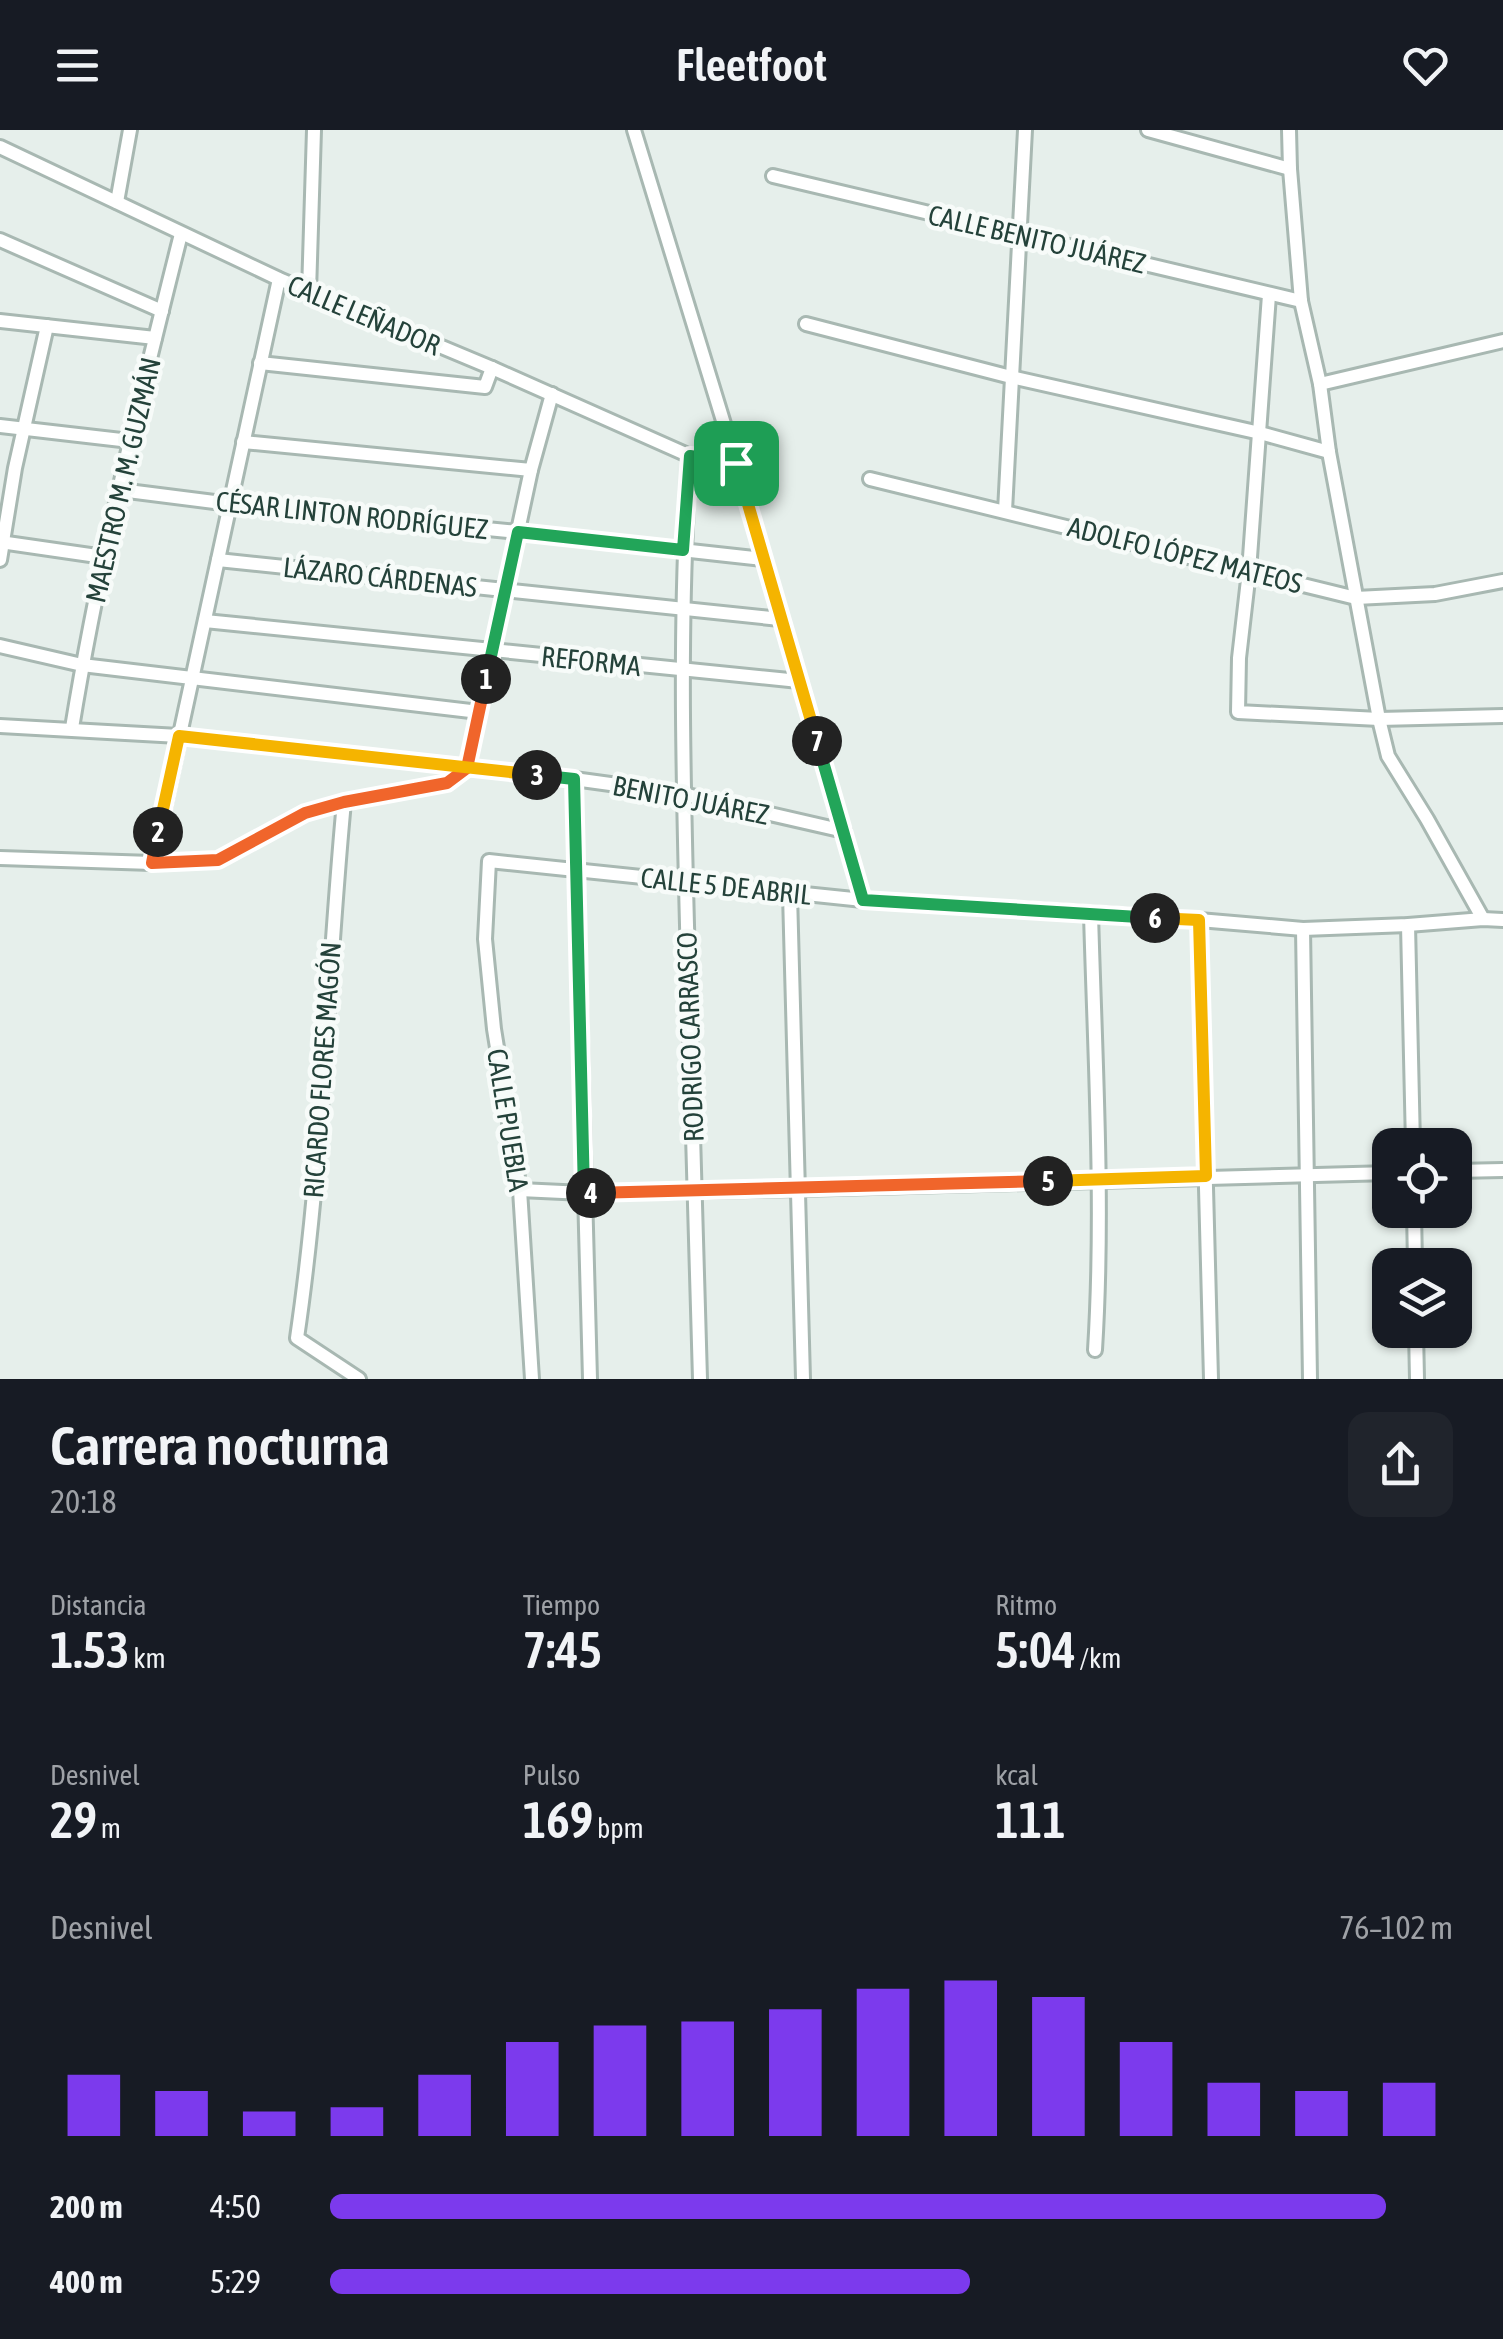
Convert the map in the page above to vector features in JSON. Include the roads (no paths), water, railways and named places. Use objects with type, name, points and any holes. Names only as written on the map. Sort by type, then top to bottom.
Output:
[{"type":"street","points":[[118,202],[130,130]]},
{"type":"street","points":[[309,292],[314,130]]},
{"type":"street","points":[[634,130],[863,900]]},
{"type":"street","points":[[1005,511],[1026,130]]},
{"type":"street","points":[[1148,130],[1290,169]]},
{"type":"street","points":[[1289,130],[1301,301],[1320,384],[1329,452],[1388,756],[1483,919]]},
{"type":"street","name":"CALLE LEÑADOR","points":[[0,146],[309,292],[690,456],[736,463]]},
{"type":"street","name":"CALLE BENITO JUÁREZ","points":[[773,176],[1301,301]]},
{"type":"street","name":"MAESTRO M. M. GUZMÁN","points":[[72,728],[104,557],[181,234]]},
{"type":"street","points":[[0,240],[162,311]]},
{"type":"street","points":[[152,863],[279,279]]},
{"type":"street","points":[[1269,294],[1238,712],[1379,719],[1503,716]]},
{"type":"street","points":[[0,321],[155,338]]},
{"type":"street","points":[[806,324],[1329,452]]},
{"type":"street","points":[[0,560],[47,326]]},
{"type":"street","points":[[1320,384],[1503,341]]},
{"type":"street","points":[[260,363],[485,387],[492,368]]},
{"type":"street","points":[[0,858],[152,863],[218,860],[305,813],[447,783],[467,768],[552,394]]},
{"type":"street","points":[[0,426],[130,441]]},
{"type":"street","points":[[243,442],[532,470]]},
{"type":"street","name":"RODRIGO CARRASCO","points":[[690,456],[683,550],[684,794],[700,1379]]},
{"type":"street","name":"ADOLFO LÓPEZ MATEOS","points":[[870,478],[1356,598],[1435,594],[1503,582]]},
{"type":"street","name":"CÉSAR LINTON RODRÍGUEZ","points":[[120,490],[762,559]]},
{"type":"street","points":[[1,542],[104,557]]},
{"type":"street","name":"LÁZARO CÁRDENAS","points":[[218,560],[780,619]]},
{"type":"street","name":"REFORMA","points":[[204,622],[799,681]]},
{"type":"street","points":[[0,646],[82,665],[479,712]]},
{"type":"street","name":"BENITO JUÁREZ","points":[[0,726],[179,736],[574,779],[684,794],[844,831]]},
{"type":"street","points":[[574,779],[590,1379]]},
{"type":"street","name":"RICARDO FLORES MAGÓN","points":[[344,802],[315,1182],[297,1338],[360,1379]]},
{"type":"street","name":"CALLE 5 DE ABRIL","points":[[489,861],[790,894],[1303,929],[1503,920]]},
{"type":"street","name":"CALLE PUEBLA","points":[[489,861],[485,939],[494,1029],[520,1190],[532,1379]]},
{"type":"street","points":[[790,894],[803,1379]]},
{"type":"street","points":[[1091,914],[1098,1180],[1095,1350]]},
{"type":"street","points":[[1199,920],[1211,1379]]},
{"type":"street","points":[[1408,925],[1413,1128]]},
{"type":"street","points":[[1303,929],[1310,1379]]},
{"type":"street","points":[[1472,1171],[1503,1170]]},
{"type":"street","points":[[520,1190],[584,1193],[800,1189],[1372,1173]]},
{"type":"street","points":[[1416,1348],[1417,1379]]}]
